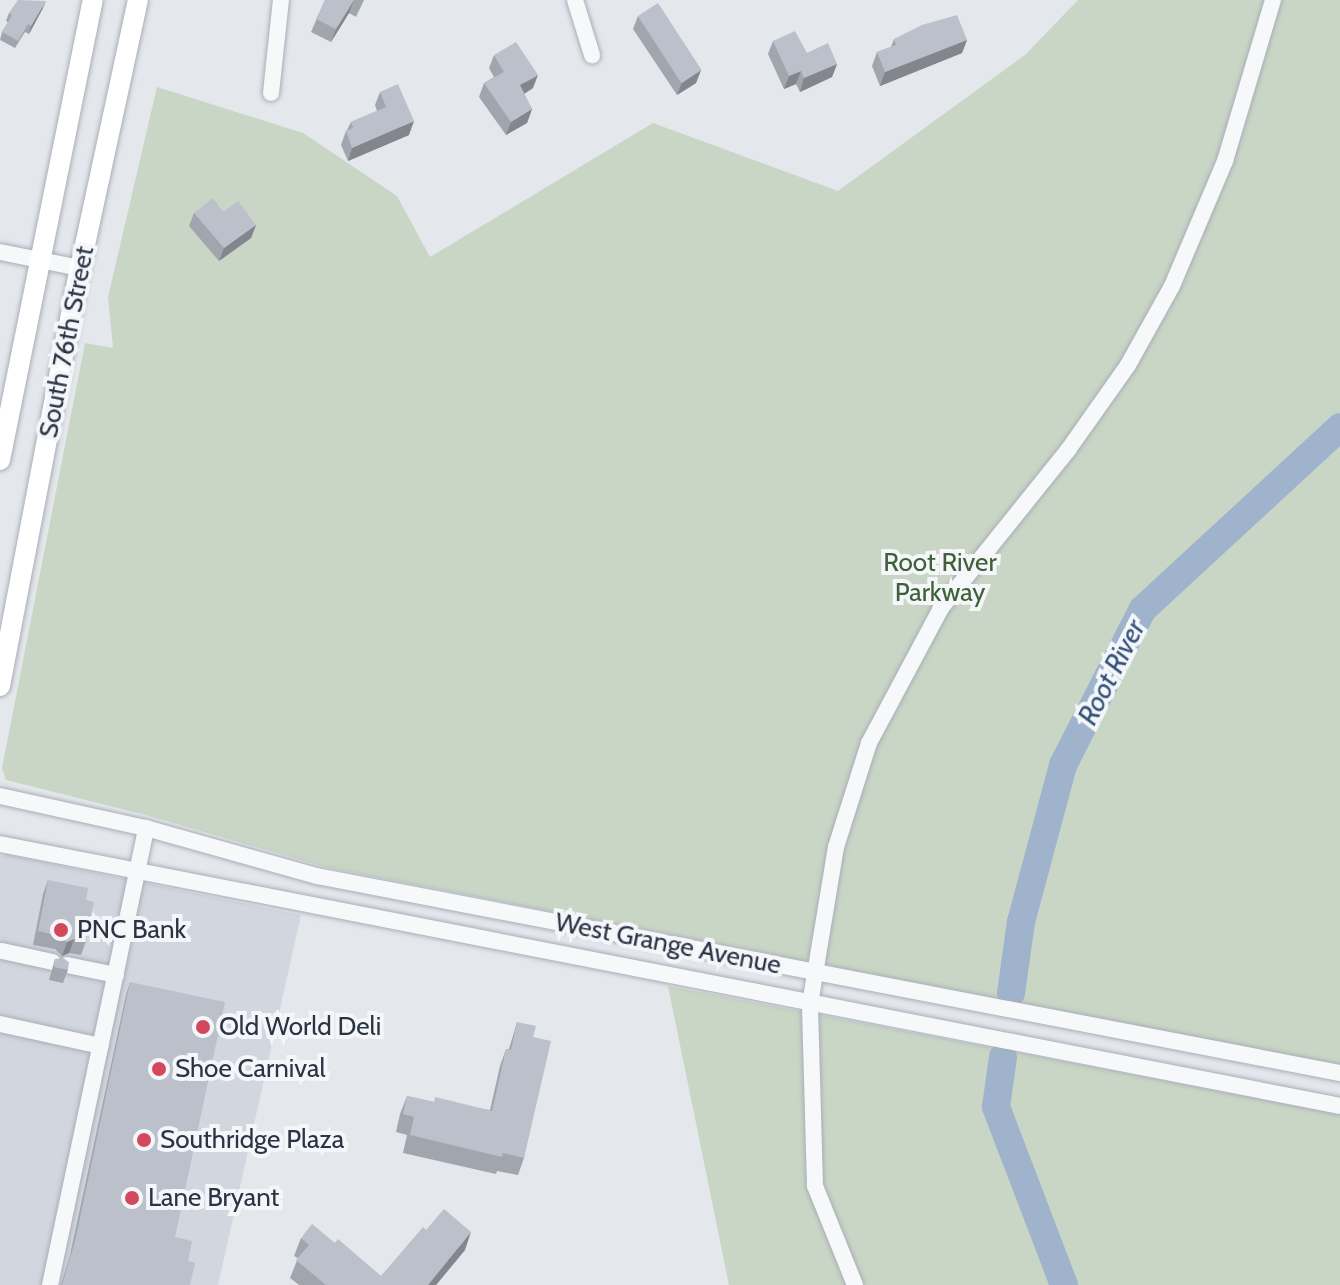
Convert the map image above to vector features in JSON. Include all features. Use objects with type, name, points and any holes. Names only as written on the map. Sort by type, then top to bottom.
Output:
[{"type":"main road","name":"South 76th Street","points":[[0,460],[93,0]]},
{"type":"main road","name":"South 76th Street","points":[[0,686],[4,642],[138,0]]},
{"type":"street","points":[[271,93],[281,0]]},
{"type":"street","points":[[575,0],[592,55]]},
{"type":"street","points":[[855,1285],[815,1186],[810,1004],[836,847],[869,743],[941,608],[1068,450],[1128,365],[1172,286],[1225,161],[1273,0]]},
{"type":"street","points":[[0,252],[80,268]]},
{"type":"street","name":"West Grange Avenue","points":[[0,796],[146,828],[317,876],[1340,1073]]},
{"type":"street","points":[[50,1285],[146,828]]},
{"type":"street","name":"West Grange Avenue","points":[[0,844],[1340,1106]]},
{"type":"street","points":[[2,951],[116,975]]},
{"type":"street","points":[[1008,1042],[1014,1012]]},
{"type":"street","points":[[0,1024],[101,1046]]},
{"type":"shaded area","points":[[8,855],[301,915],[218,1285],[0,1285],[0,856]]},
{"type":"green space","name":"Root River Parkway","points":[[1078,0],[1340,0],[1340,1066],[325,867],[146,815],[6,780],[2,768],[85,343],[113,348],[108,297],[157,87],[303,133],[397,196],[430,257],[653,123],[838,191],[1025,55]]},
{"type":"green space","points":[[668,986],[1340,1114],[1340,1285],[729,1285]]},
{"type":"building","points":[[18,0],[46,1],[18,41],[2,32]]},
{"type":"building","points":[[325,0],[354,0],[336,29],[316,19]]},
{"type":"building","points":[[658,3],[702,70],[681,83],[638,16]]},
{"type":"building","points":[[957,15],[967,40],[885,72],[877,52],[896,45],[894,39],[922,25]]},
{"type":"building","points":[[795,31],[807,53],[828,43],[837,64],[804,78],[801,71],[789,76],[773,41]]},
{"type":"building","points":[[516,42],[538,75],[520,85],[532,109],[511,122],[484,83],[504,72],[494,55]]},
{"type":"building","points":[[398,84],[414,121],[352,148],[346,131],[353,128],[351,122],[386,107],[380,92]]},
{"type":"building","points":[[213,198],[223,212],[238,201],[256,225],[224,248],[194,213]]},
{"type":"building","points":[[48,880],[88,888],[86,900],[94,902],[86,941],[74,939],[67,942],[60,936],[38,931]]},
{"type":"building","points":[[63,958],[69,962],[68,970],[54,967],[55,959]]},
{"type":"building","name":"Southridge Plaza","points":[[130,982],[225,1002],[175,1237],[192,1241],[188,1261],[195,1263],[190,1285],[62,1285],[75,1241]]},
{"type":"building","points":[[517,1022],[536,1026],[533,1037],[551,1041],[524,1158],[503,1153],[502,1157],[410,1135],[414,1117],[403,1114],[407,1096],[434,1102],[435,1097],[492,1111],[506,1049],[511,1050]]},
{"type":"building","points":[[444,1209],[471,1232],[428,1285],[326,1285],[296,1260],[309,1245],[301,1238],[312,1224],[335,1243],[338,1239],[381,1276],[423,1227],[426,1230]]},
{"type":"waterway","name":"Root River","points":[[1011,993],[1021,922],[1063,765],[1143,609],[1340,427]]},
{"type":"waterway","name":"Root River","points":[[1003,1057],[996,1107],[1064,1285]]},
{"type":"place","name":"PNC Bank","points":[[61,930]]},
{"type":"place","name":"Old World Deli","points":[[203,1027]]},
{"type":"place","name":"Shoe Carnival","points":[[159,1069]]},
{"type":"place","name":"Southridge Plaza","points":[[144,1140]]},
{"type":"place","name":"Lane Bryant","points":[[132,1198]]}]
